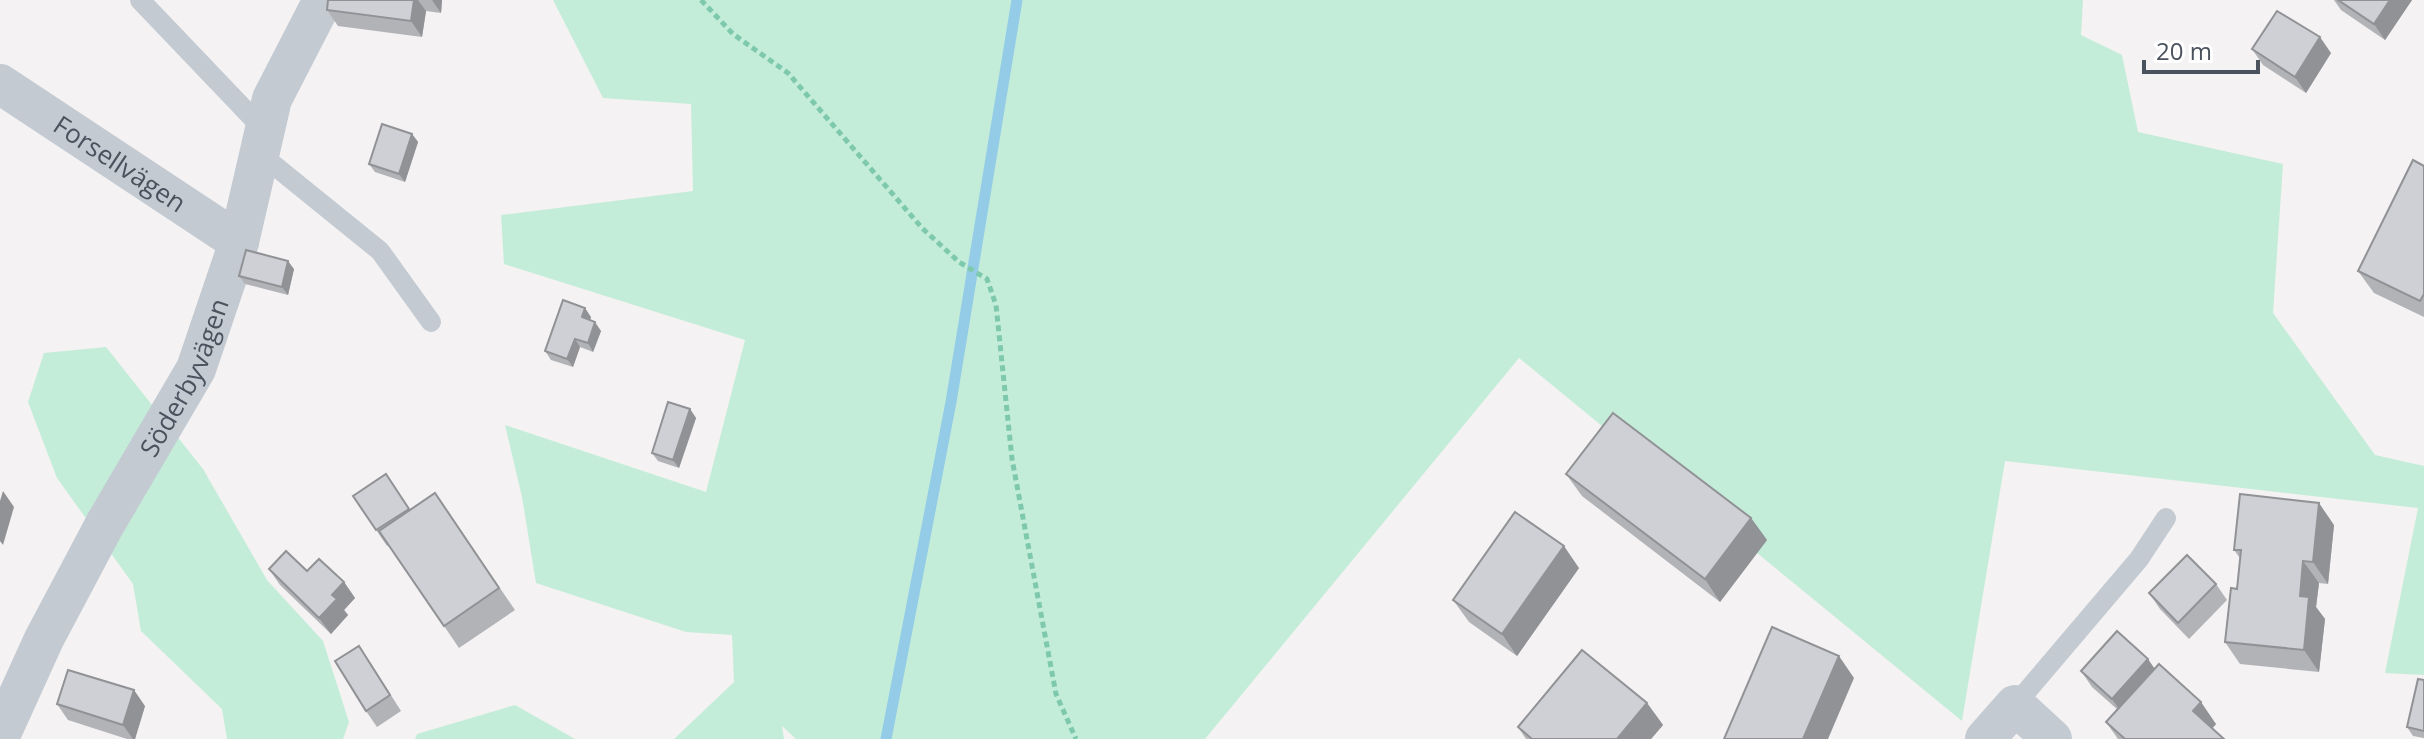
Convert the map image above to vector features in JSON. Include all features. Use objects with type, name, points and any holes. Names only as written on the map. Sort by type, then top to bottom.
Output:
[{"type":"street","name":"Söderbyvägen","points":[[0,736],[44,639],[105,524],[196,369],[239,242],[272,99],[323,0]]},
{"type":"street","name":"Forsellvägen","points":[[0,84],[239,242]]},
{"type":"street","points":[[1985,739],[2015,705],[2052,739]]},
{"type":"lane","points":[[140,0],[262,142],[380,251],[431,322]]},
{"type":"lane","points":[[2015,705],[2139,559],[2166,518]]},
{"type":"path","points":[[701,0],[733,34],[788,73],[922,228],[959,262],[987,279],[996,305],[1012,459],[1056,694],[1076,739]]},
{"type":"green space","points":[[553,0],[2083,0],[2081,35],[2122,55],[2138,132],[2283,164],[2273,313],[2375,455],[2424,466],[2424,675],[2385,673],[2418,508],[2005,461],[1962,721],[1519,358],[1205,739],[796,739],[782,726],[784,739],[674,739],[734,682],[732,635],[686,632],[536,583],[522,497],[505,425],[706,492],[745,340],[504,264],[501,215],[693,191],[691,104],[603,98]]},
{"type":"green space","points":[[106,347],[203,469],[267,580],[323,641],[349,722],[343,739],[227,739],[222,709],[141,631],[133,584],[57,478],[28,402],[44,353]]},
{"type":"green space","points":[[515,705],[575,739],[415,739],[417,734]]},
{"type":"building","points":[[328,0],[414,0],[411,21],[327,10]]},
{"type":"building","points":[[2338,0],[2390,0],[2374,24]]},
{"type":"building","points":[[2277,11],[2320,37],[2295,77],[2252,49]]},
{"type":"building","points":[[382,124],[412,134],[399,174],[369,164]]},
{"type":"building","points":[[2413,160],[2424,166],[2424,294],[2420,301],[2358,271]]},
{"type":"building","points":[[246,250],[288,261],[282,287],[239,276]]},
{"type":"building","points":[[563,300],[585,308],[582,317],[595,322],[588,343],[575,339],[567,359],[545,351]]},
{"type":"building","points":[[668,402],[690,409],[673,460],[652,453]]},
{"type":"building","points":[[1613,413],[1751,518],[1705,579],[1566,474]]},
{"type":"building","points":[[386,474],[409,509],[376,530],[353,496]]},
{"type":"building","points":[[435,493],[499,588],[444,626],[379,531]]},
{"type":"building","points":[[2240,494],[2319,503],[2313,562],[2303,561],[2300,596],[2309,597],[2304,650],[2225,642],[2231,588],[2237,589],[2241,550],[2234,550]]},
{"type":"building","points":[[1515,512],[1564,546],[1502,634],[1453,600]]},
{"type":"building","points":[[286,551],[307,571],[319,559],[344,582],[332,595],[337,599],[319,618],[269,569]]},
{"type":"building","points":[[2187,555],[2216,584],[2178,623],[2149,593]]},
{"type":"building","points":[[1772,627],[1839,656],[1803,739],[1724,739]]},
{"type":"building","points":[[2117,631],[2148,659],[2112,699],[2081,671]]},
{"type":"building","points":[[359,646],[390,695],[366,711],[335,661]]},
{"type":"building","points":[[1582,650],[1647,703],[1617,739],[1532,739],[1518,727]]},
{"type":"building","points":[[2159,664],[2201,702],[2193,711],[2224,739],[2125,739],[2106,722]]},
{"type":"building","points":[[68,670],[134,690],[123,725],[57,704]]},
{"type":"building","points":[[2418,679],[2424,680],[2424,731],[2407,727]]},
{"type":"waterway","points":[[886,739],[951,402],[1017,0]]}]
